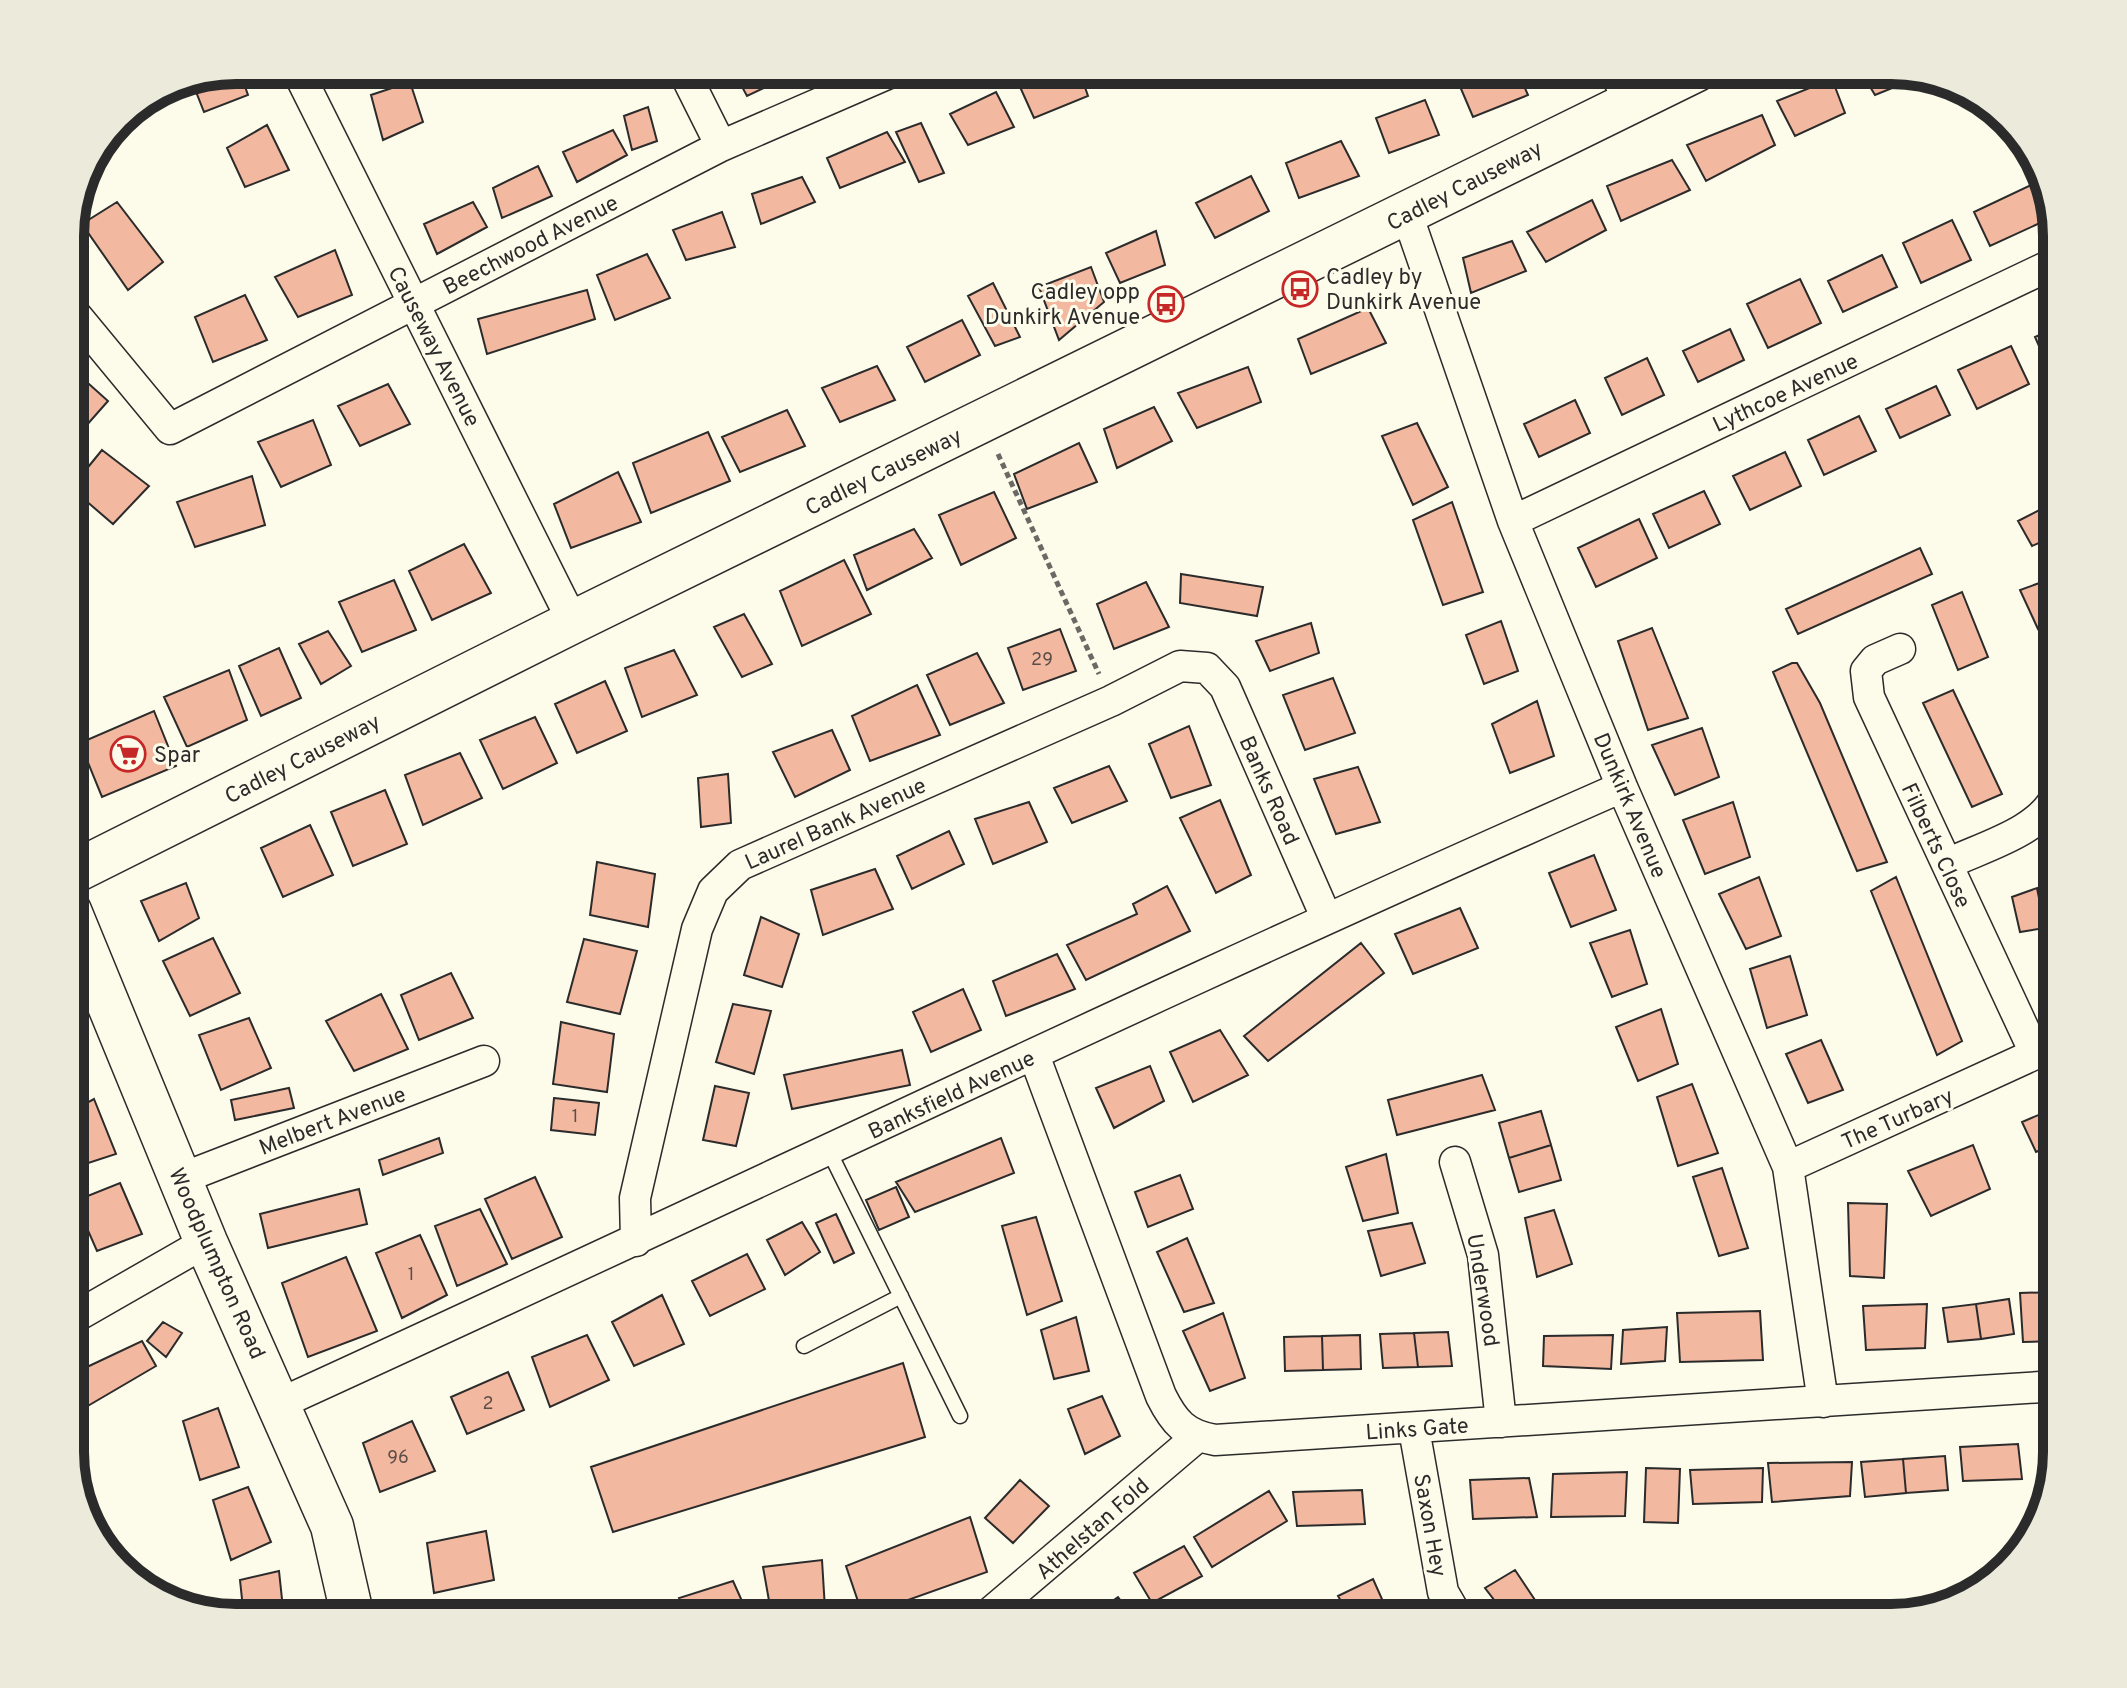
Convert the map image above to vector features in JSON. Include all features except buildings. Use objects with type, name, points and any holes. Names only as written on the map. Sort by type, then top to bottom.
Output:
[{"type":"street","name":"Causeway Avenue","points":[[304,84],[573,622]]},
{"type":"street","points":[[690,84],[721,146]]},
{"type":"street","name":"Beechwood Avenue","points":[[84,325],[170,429],[721,146],[864,84]]},
{"type":"street","name":"Cadley Causeway","points":[[84,867],[573,622],[1407,214],[1622,86]]},
{"type":"street","name":"Dunkirk Avenue","points":[[1407,214],[1513,521],[1622,787],[1788,1167],[1823,1402]]},
{"type":"street","name":"Lythcoe Avenue","points":[[1513,521],[2043,269]]},
{"type":"street","name":"Filberts Close","points":[[1900,649],[1875,660],[1866,671],[1869,697],[1947,864],[2043,1043]]},
{"type":"street","name":"Laurel Bank Avenue","points":[[636,1241],[635,1198],[697,929],[713,891],[740,865],[1111,701],[1180,666],[1207,668]]},
{"type":"street","name":"Banks Road","points":[[1207,668],[1225,687],[1326,917]]},
{"type":"street","name":"Banksfield Avenue","points":[[281,1403],[636,1241],[1326,917],[1622,787]]},
{"type":"street","points":[[1947,864],[2034,823],[2043,816]]},
{"type":"street","name":"Woodplumpton Road","points":[[84,984],[180,1179],[281,1403],[332,1526],[350,1604]]},
{"type":"street","name":"The Turbary","points":[[1788,1167],[2043,1050]]},
{"type":"street","points":[[1034,1055],[1161,1396],[1174,1423],[1197,1437]]},
{"type":"street","name":"Melbert Avenue","points":[[180,1179],[484,1061]]},
{"type":"street","name":"Underwood","points":[[1455,1162],[1483,1255],[1501,1422]]},
{"type":"street","points":[[84,1312],[206,1242]]},
{"type":"street","name":"Links Gate","points":[[1197,1437],[1215,1440],[1414,1429],[2043,1387]]},
{"type":"street","name":"Saxon Hey","points":[[1414,1429],[1443,1592],[1450,1604]]},
{"type":"street","name":"Athelstan Fold","points":[[1000,1604],[1197,1437]]},
{"type":"lane","points":[[829,1151],[960,1416]]},
{"type":"lane","points":[[804,1346],[901,1296]]},
{"type":"path","points":[[983,423],[1111,701]]},
{"type":"place","name":"Cadley by Dunkirk Avenue","points":[[1300,289]]},
{"type":"place","name":"Cadley opp Dunkirk Avenue","points":[[1166,304]]},
{"type":"place","name":"Spar","points":[[128,754]]}]
